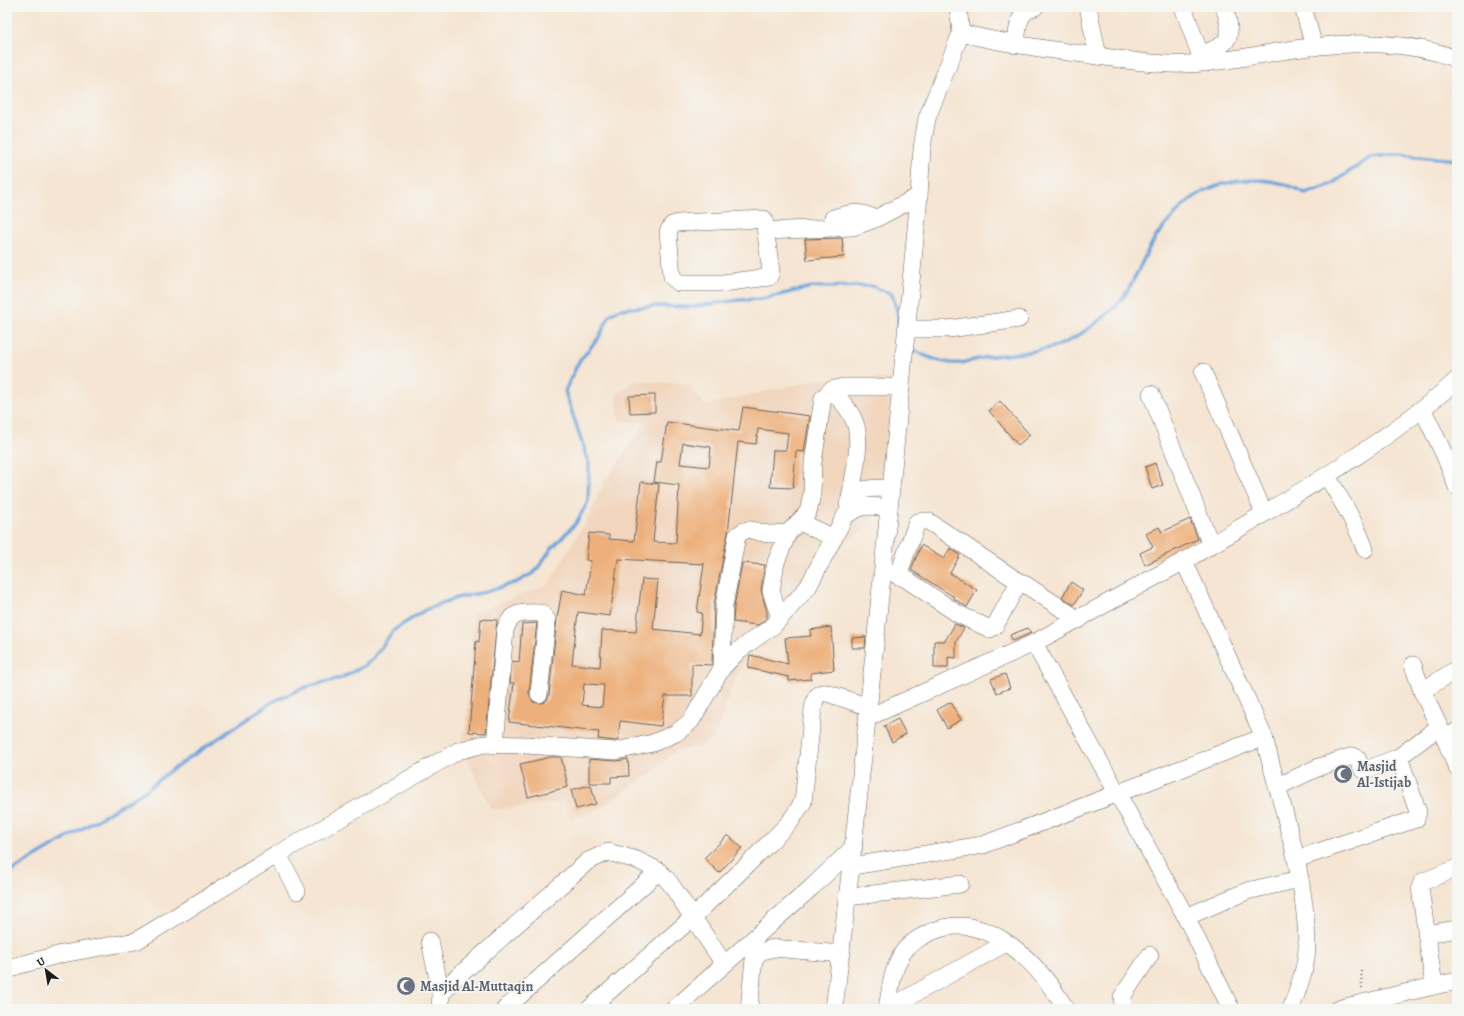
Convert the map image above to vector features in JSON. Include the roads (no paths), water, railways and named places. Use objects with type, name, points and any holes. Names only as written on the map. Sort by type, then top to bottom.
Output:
[{"type":"street","points":[[834,1009],[842,954],[847,897],[852,866],[869,712],[891,572],[889,508],[920,196],[922,148],[927,118],[961,33],[958,7]]},
{"type":"street","points":[[1016,46],[1020,16],[1023,12],[1034,7]]},
{"type":"street","points":[[1088,7],[1098,56]]},
{"type":"street","points":[[1183,7],[1203,59]]},
{"type":"street","points":[[1203,59],[1227,41],[1230,34],[1230,23],[1224,7]]},
{"type":"street","points":[[1303,7],[1314,47]]},
{"type":"street","points":[[961,33],[1016,46],[1098,56],[1184,64],[1203,59],[1234,61],[1314,47],[1365,43],[1408,46],[1443,54],[1457,59]]},
{"type":"street","points":[[766,231],[852,227],[876,219],[920,196]]},
{"type":"street","points":[[764,219],[766,231],[771,272],[769,277],[723,283],[679,283],[672,277],[668,232],[672,225],[678,223],[764,219]]},
{"type":"street","points":[[906,340],[949,329],[1019,319]]},
{"type":"street","points":[[1203,372],[1264,513]]},
{"type":"street","points":[[589,1009],[692,918],[753,860],[798,812],[803,802],[813,710],[815,698],[818,694],[822,692],[828,693],[869,712],[1034,643],[1079,620],[1184,561],[1327,476],[1423,410],[1457,380]]},
{"type":"street","points":[[780,618],[771,591],[776,562],[794,527],[808,512],[812,494],[813,462],[820,408],[823,398],[831,390],[843,386],[901,387]]},
{"type":"street","points":[[7,971],[16,966],[62,954],[136,941],[278,854],[458,751],[484,744],[495,744],[616,751],[653,743],[676,733],[691,721],[722,668],[739,650],[780,618],[808,587],[845,516],[850,499],[856,461],[858,431],[852,415],[843,402],[831,390]]},
{"type":"street","points":[[1151,394],[1211,545]]},
{"type":"street","points":[[1423,410],[1446,456],[1457,487]]},
{"type":"street","points":[[1327,476],[1350,515],[1365,549]]},
{"type":"street","points":[[850,499],[860,490],[891,488]]},
{"type":"street","points":[[845,516],[856,508],[869,505],[889,508]]},
{"type":"street","points":[[891,572],[917,522],[928,521],[1079,620]]},
{"type":"street","points":[[722,668],[724,606],[737,536],[743,530],[751,530],[769,534],[794,527],[834,538]]},
{"type":"street","points":[[1184,561],[1264,737],[1276,787],[1298,859],[1307,945],[1302,977],[1291,1009]]},
{"type":"street","points":[[891,572],[906,579],[958,614],[990,629],[995,626],[1019,582]]},
{"type":"street","points":[[495,744],[506,630],[510,620],[519,612],[540,613],[547,620],[539,694]]},
{"type":"street","points":[[1034,643],[1186,916],[1231,1009]]},
{"type":"street","points":[[1413,666],[1422,691],[1447,732],[1457,768]]},
{"type":"street","points":[[1422,691],[1457,669]]},
{"type":"street","points":[[1276,787],[1319,767],[1352,756],[1357,758],[1364,770],[1399,757],[1447,732]]},
{"type":"street","points":[[852,866],[983,845],[1264,737]]},
{"type":"street","points":[[1298,859],[1416,819],[1418,812],[1399,757]]},
{"type":"street","points":[[674,1009],[812,887],[854,847]]},
{"type":"street","points":[[440,1002],[454,980],[519,924],[588,861],[608,852],[637,860],[659,871],[670,883],[724,964]]},
{"type":"street","points":[[278,854],[297,891]]},
{"type":"street","points":[[1434,986],[1420,888],[1422,882],[1457,868]]},
{"type":"street","points":[[505,1009],[659,871]]},
{"type":"street","points":[[1186,916],[1247,891],[1300,879]]},
{"type":"street","points":[[847,897],[960,884]]},
{"type":"street","points":[[887,1009],[895,969],[902,954],[914,941],[948,926],[966,926],[980,929],[1006,943],[1024,956],[1039,970],[1066,1009]]},
{"type":"street","points":[[1426,934],[1457,929]]},
{"type":"street","points":[[430,941],[440,1002]]},
{"type":"street","points":[[887,1009],[1006,943]]},
{"type":"street","points":[[749,1009],[754,959],[760,952],[773,948],[842,954]]},
{"type":"street","points":[[1126,1009],[1123,1005],[1122,997],[1150,955]]},
{"type":"street","points":[[1337,1009],[1363,1001],[1457,982]]},
{"type":"waterway","points":[[910,348],[934,359],[948,363],[961,363],[990,357],[1042,350],[1057,346],[1072,339],[1100,320],[1119,302],[1131,286],[1159,232],[1169,221],[1186,203],[1199,194],[1213,188],[1244,180],[1260,180],[1291,186],[1305,193],[1330,185],[1371,157],[1399,154],[1457,160]]},
{"type":"waterway","points":[[7,874],[145,791],[170,771],[272,702],[303,688],[341,678],[362,667],[371,661],[394,630],[425,610],[456,598],[485,592],[517,582],[535,572],[551,549],[576,523],[588,502],[589,464],[565,391],[578,363],[599,337],[610,315],[620,309],[655,306],[691,307],[739,300],[762,299],[812,287],[872,286],[892,294],[898,315],[897,339]]},
{"type":"place","name":"Masjid Al-Istijab","points":[[1343,774]]},
{"type":"place","name":"Masjid Al-Muttaqin","points":[[406,986]]}]
